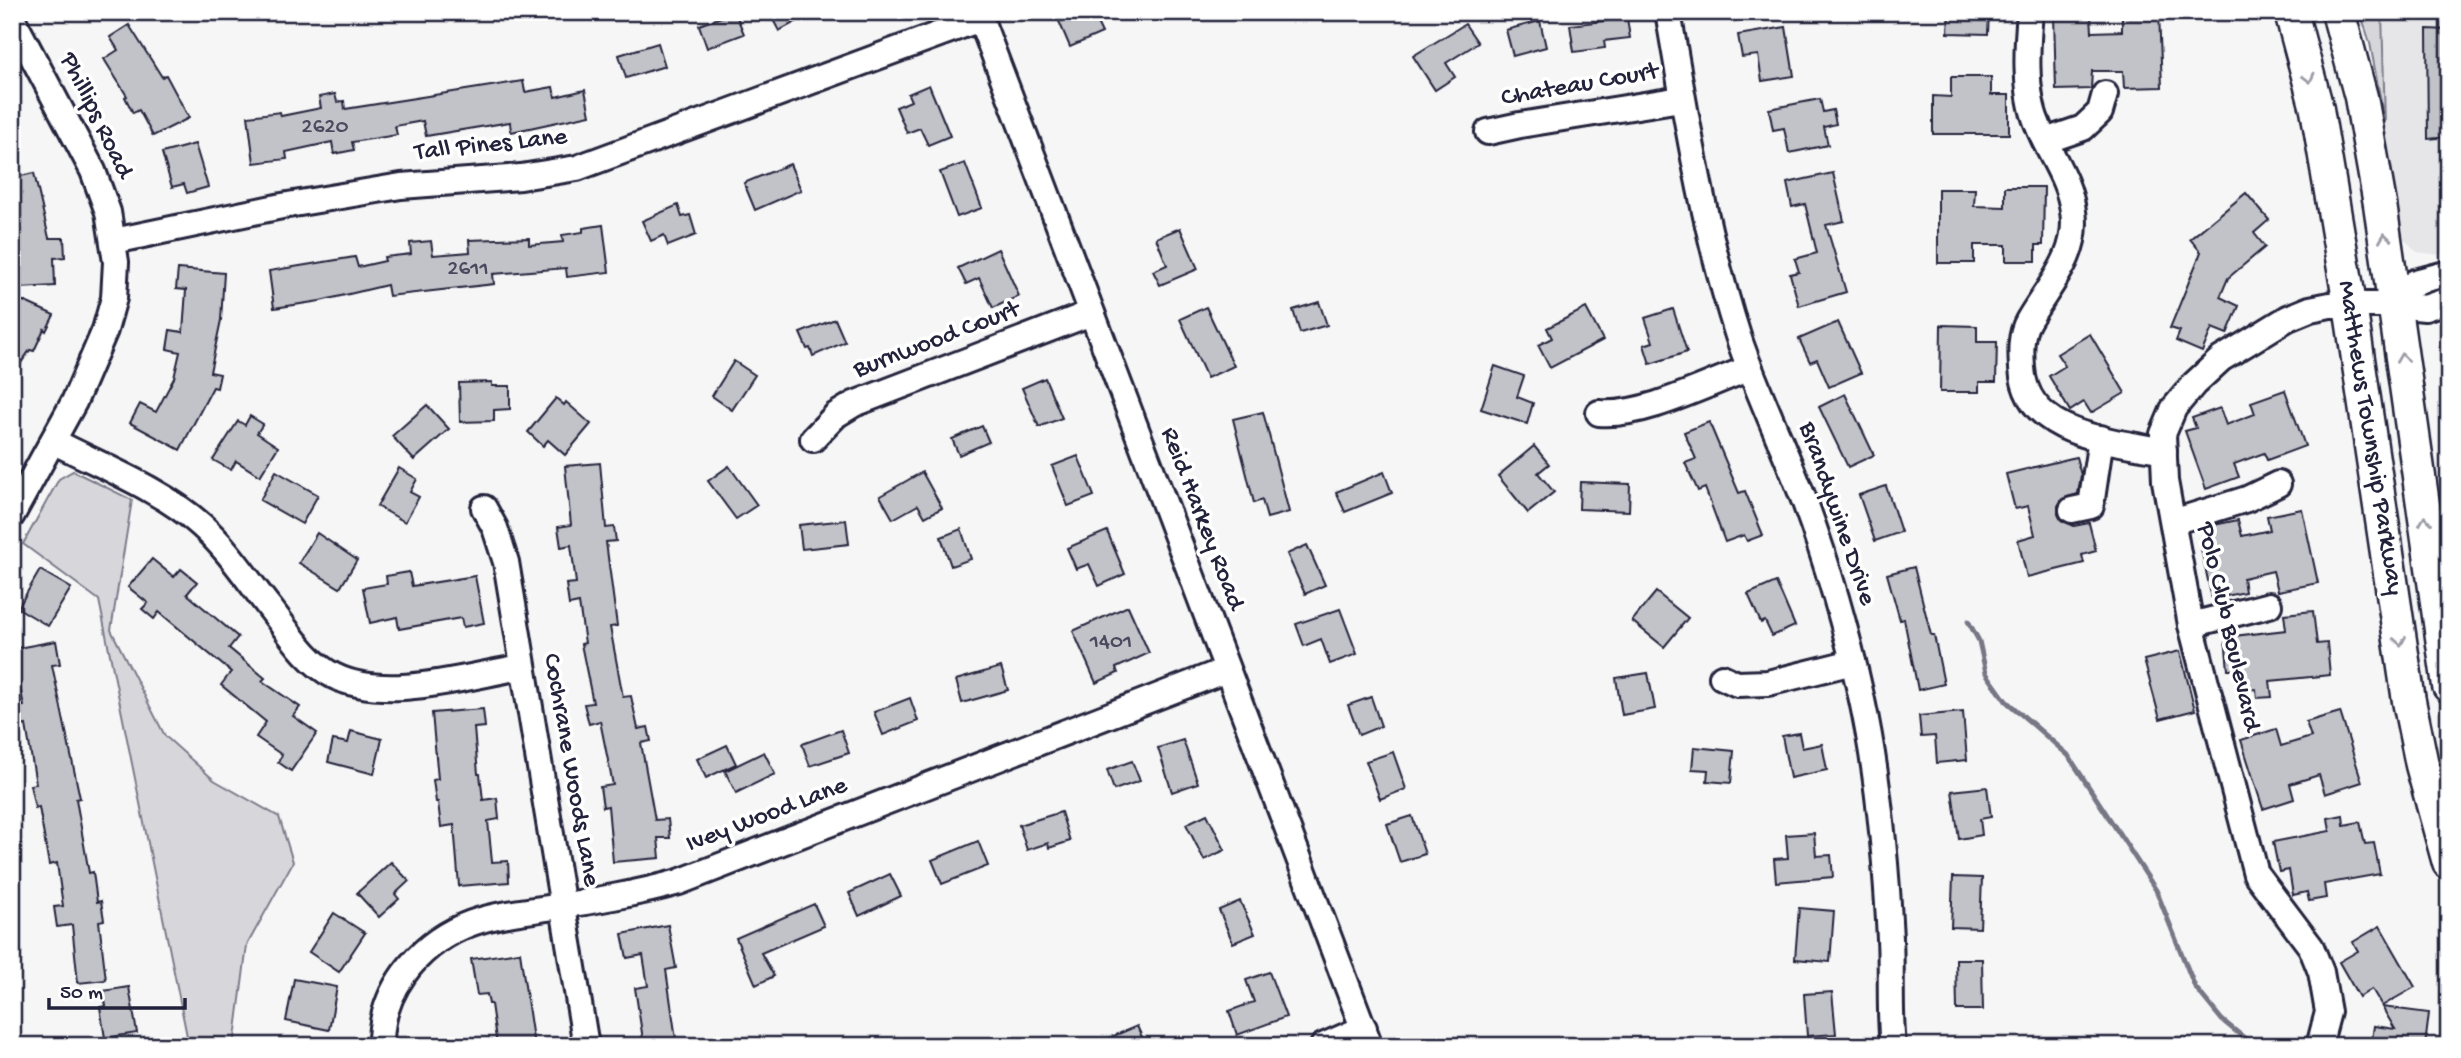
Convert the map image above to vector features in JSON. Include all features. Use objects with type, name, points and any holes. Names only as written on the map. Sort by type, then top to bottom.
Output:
[{"type":"main road","name":"Matthews Township Parkway","points":[[2291,12],[2317,109],[2350,305],[2409,701],[2422,765],[2449,863]]},
{"type":"main road","name":"Matthews Township Parkway","points":[[2338,12],[2361,97],[2380,204],[2449,686]]},
{"type":"street","name":"Brandywine Drive","points":[[1668,12],[1681,99],[1719,274],[1750,368],[1811,520],[1840,610],[1853,662],[1870,741],[1880,822],[1891,941],[1893,1046]]},
{"type":"street","points":[[2029,12],[2029,82],[2035,120],[2066,182],[2075,230],[2069,253],[2026,324],[2021,349],[2022,379],[2031,402],[2049,420],[2079,434],[2164,452]]},
{"type":"street","name":"Tall Pines Lane","points":[[114,241],[337,196],[401,186],[521,177],[577,168],[979,16]]},
{"type":"street","name":"Reid Harkey Road","points":[[979,16],[1367,1037]]},
{"type":"street","name":"Phillips Road","points":[[12,19],[93,171],[108,212],[116,262],[114,298],[105,330],[74,402],[12,515]]},
{"type":"street","points":[[2045,141],[2083,128],[2100,113],[2105,94]]},
{"type":"street","name":"Chateau Court","points":[[1488,132],[1681,99]]},
{"type":"street","points":[[2395,305],[2414,282],[2449,273]]},
{"type":"street","name":"Polo Club Boulevard","points":[[2319,1046],[2328,1012],[2321,972],[2311,947],[2256,874],[2191,625],[2165,481],[2163,434],[2174,408],[2194,384],[2221,359],[2288,318],[2330,305],[2395,305],[2425,309],[2449,300]]},
{"type":"street","name":"Burnwood Court","points":[[813,439],[836,415],[854,404],[1091,313]]},
{"type":"street","points":[[1599,413],[1615,415],[1637,410],[1750,368]]},
{"type":"street","points":[[2072,510],[2091,506],[2101,438]]},
{"type":"street","points":[[53,441],[153,492],[183,510],[201,525],[221,544],[297,643],[333,676],[377,689],[402,688],[522,667]]},
{"type":"street","points":[[2173,522],[2248,499],[2278,484]]},
{"type":"street","name":"Cochrane Woods Lane","points":[[484,508],[495,528],[506,562],[586,1046]]},
{"type":"street","points":[[2191,625],[2269,605]]},
{"type":"street","points":[[1722,677],[1737,684],[1768,684],[1853,662]]},
{"type":"street","name":"Ivey Wood Lane","points":[[381,1046],[380,1029],[401,975],[420,954],[442,937],[467,925],[516,913],[643,892],[679,882],[1226,670]]},
{"type":"street","points":[[1323,1046],[1367,1037]]},
{"type":"shaded area","points":[[2360,12],[2382,12],[2385,123],[2370,43]]},
{"type":"shaded area","points":[[2382,12],[2449,12],[2449,250],[2440,255],[2417,252],[2401,236],[2385,136]]},
{"type":"shaded area","points":[[73,471],[132,500],[111,630],[165,736],[214,780],[279,817],[293,862],[247,945],[234,1046],[189,1046],[99,600],[23,544],[59,479]]},
{"type":"building","points":[[735,12],[744,34],[707,48],[699,25]]},
{"type":"building","points":[[769,12],[814,12],[779,31]]},
{"type":"building","points":[[1055,12],[1092,12],[1102,33],[1070,47]]},
{"type":"building","points":[[1949,12],[1989,12],[1988,34],[1948,33]]},
{"type":"building","points":[[2122,12],[2159,12],[2162,87],[2124,88],[2123,71],[2092,71],[2091,89],[2056,90],[2054,15],[2091,15],[2092,32],[2122,31]]},
{"type":"building","points":[[1627,18],[1630,38],[1604,41],[1605,48],[1574,52],[1570,25]]},
{"type":"building","points":[[1540,21],[1546,47],[1513,56],[1506,30]]},
{"type":"building","points":[[1465,24],[1478,43],[1446,63],[1455,77],[1435,90],[1413,56]]},
{"type":"building","points":[[129,25],[162,77],[166,75],[189,118],[153,136],[139,110],[133,113],[125,97],[127,96],[104,59],[118,50],[110,37]]},
{"type":"building","points":[[1786,27],[1794,76],[1762,81],[1758,55],[1742,57],[1738,35]]},
{"type":"building","points":[[2427,29],[2449,30],[2449,137],[2428,139]]},
{"type":"building","points":[[658,43],[665,66],[626,78],[619,55]]},
{"type":"building","points":[[1951,77],[1991,77],[1991,95],[2009,95],[2009,134],[1933,134],[1933,96],[1951,97]]},
{"type":"building","points":[[523,81],[525,92],[553,87],[555,97],[585,90],[590,115],[511,132],[510,122],[426,136],[423,121],[395,126],[397,135],[352,142],[354,150],[334,154],[332,142],[286,152],[287,159],[254,163],[248,116],[280,112],[281,116],[321,108],[319,97],[335,94],[337,102],[344,101],[345,109]]},
{"type":"building","points":[[929,85],[950,136],[928,145],[920,128],[907,133],[896,107],[911,101],[908,94]]},
{"type":"building","points":[[1820,99],[1823,112],[1833,110],[1836,124],[1824,127],[1828,145],[1789,153],[1784,128],[1773,130],[1769,109]]},
{"type":"building","points":[[195,144],[208,187],[187,193],[184,184],[172,187],[162,153]]},
{"type":"building","points":[[965,163],[982,208],[957,217],[940,172]]},
{"type":"building","points":[[790,164],[801,190],[755,210],[744,183]]},
{"type":"building","points":[[34,173],[49,238],[64,238],[65,257],[54,258],[55,286],[20,288],[18,263],[12,263],[12,178]]},
{"type":"building","points":[[1833,173],[1844,221],[1826,225],[1846,292],[1799,306],[1790,274],[1799,272],[1795,259],[1817,253],[1805,204],[1792,207],[1787,183]]},
{"type":"building","points":[[2005,187],[2044,187],[2043,245],[2036,245],[2036,261],[2006,261],[2006,245],[1974,245],[1974,263],[1938,263],[1938,189],[1975,189],[1974,206],[2005,207]]},
{"type":"building","points":[[2246,193],[2269,220],[2254,233],[2265,247],[2228,278],[2220,297],[2239,306],[2227,334],[2212,328],[2202,352],[2176,341],[2180,331],[2170,328],[2201,252],[2190,239]]},
{"type":"building","points":[[678,205],[682,217],[690,215],[696,235],[668,246],[664,235],[651,241],[642,221]]},
{"type":"building","points":[[603,225],[609,272],[567,277],[566,268],[493,274],[494,284],[389,296],[387,285],[320,301],[274,308],[269,271],[355,257],[358,267],[385,261],[384,257],[411,254],[410,243],[431,241],[433,255],[470,252],[469,240],[529,238],[529,245],[563,242],[562,235]]},
{"type":"building","points":[[1180,228],[1198,269],[1160,285],[1153,271],[1167,265],[1156,238]]},
{"type":"building","points":[[998,249],[1019,296],[993,308],[979,278],[966,284],[958,268]]},
{"type":"building","points":[[178,269],[224,273],[221,320],[210,372],[220,374],[217,388],[213,387],[180,450],[130,423],[140,404],[156,412],[174,378],[180,352],[167,349],[170,330],[183,332],[186,290],[176,289]]},
{"type":"building","points":[[12,296],[54,315],[34,351],[30,350],[12,376]]},
{"type":"building","points":[[1319,302],[1327,325],[1300,333],[1293,310]]},
{"type":"building","points":[[1206,307],[1234,366],[1207,378],[1180,319]]},
{"type":"building","points":[[1586,308],[1603,340],[1550,368],[1538,345],[1552,338],[1547,328]]},
{"type":"building","points":[[1673,309],[1687,352],[1650,364],[1644,345],[1653,342],[1645,318]]},
{"type":"building","points":[[835,319],[845,342],[813,356],[800,333]]},
{"type":"building","points":[[1838,322],[1861,373],[1829,387],[1817,359],[1810,362],[1799,339]]},
{"type":"building","points":[[1941,325],[1977,326],[1977,342],[1997,342],[1996,382],[1979,382],[1979,392],[1940,392]]},
{"type":"building","points":[[2090,334],[2125,393],[2091,413],[2084,402],[2070,411],[2049,376],[2065,366],[2057,354]]},
{"type":"building","points":[[734,361],[755,375],[732,410],[712,396]]},
{"type":"building","points":[[1495,366],[1524,376],[1517,397],[1533,403],[1527,424],[1481,409]]},
{"type":"building","points":[[1045,378],[1062,418],[1039,427],[1022,388]]},
{"type":"building","points":[[492,382],[492,386],[510,386],[510,409],[494,410],[494,421],[460,422],[459,383]]},
{"type":"building","points":[[2285,390],[2305,446],[2267,460],[2264,453],[2234,464],[2239,477],[2206,489],[2185,431],[2196,428],[2192,418],[2220,408],[2226,425],[2255,414],[2251,402]]},
{"type":"building","points":[[1845,394],[1874,455],[1848,467],[1819,407]]},
{"type":"building","points":[[556,398],[564,405],[566,402],[591,424],[565,455],[548,440],[543,446],[528,432]]},
{"type":"building","points":[[427,405],[449,429],[414,460],[392,436]]},
{"type":"building","points":[[1263,412],[1289,512],[1267,518],[1262,500],[1254,503],[1233,419]]},
{"type":"building","points":[[250,416],[263,424],[257,433],[278,447],[260,476],[236,461],[231,470],[213,460],[238,421],[245,425]]},
{"type":"building","points":[[1709,422],[1739,493],[1745,491],[1763,535],[1747,541],[1744,535],[1725,542],[1705,488],[1698,491],[1685,463],[1696,459],[1684,432]]},
{"type":"building","points":[[982,426],[989,442],[959,455],[952,439]]},
{"type":"building","points":[[1534,446],[1549,464],[1538,473],[1554,492],[1528,513],[1498,476]]},
{"type":"building","points":[[1078,456],[1094,496],[1068,506],[1052,466]]},
{"type":"building","points":[[2076,457],[2081,475],[2078,494],[2062,499],[2058,514],[2061,520],[2074,526],[2089,523],[2096,551],[2082,555],[2084,563],[2027,577],[2018,540],[2035,535],[2028,506],[2015,509],[2006,474]]},
{"type":"building","points":[[600,463],[606,528],[614,527],[616,541],[606,542],[617,626],[610,627],[623,697],[631,696],[638,729],[648,727],[651,741],[641,743],[655,820],[668,819],[670,838],[658,838],[660,858],[613,862],[608,806],[603,807],[600,787],[613,785],[600,721],[589,724],[584,704],[593,703],[581,644],[585,643],[579,603],[569,605],[566,584],[576,583],[571,545],[561,547],[558,527],[571,525],[565,466]]},
{"type":"building","points":[[729,466],[757,505],[736,519],[708,481]]},
{"type":"building","points":[[399,468],[417,479],[410,492],[419,497],[405,522],[377,506]]},
{"type":"building","points":[[276,471],[318,495],[302,524],[260,500]]},
{"type":"building","points":[[922,472],[942,508],[925,517],[918,505],[893,519],[880,496]]},
{"type":"building","points":[[1384,472],[1392,493],[1345,512],[1336,492]]},
{"type":"building","points":[[1580,482],[1630,484],[1629,511],[1579,509]]},
{"type":"building","points":[[1886,486],[1901,532],[1875,541],[1859,495]]},
{"type":"building","points":[[2302,509],[2318,583],[2278,591],[2273,571],[2243,578],[2245,592],[2212,599],[2199,539],[2212,537],[2209,526],[2238,520],[2242,536],[2270,530],[2267,516]]},
{"type":"building","points":[[846,520],[849,544],[802,549],[799,525]]},
{"type":"building","points":[[961,529],[971,559],[951,566],[941,537]]},
{"type":"building","points":[[1107,531],[1125,574],[1099,586],[1089,564],[1076,569],[1067,548]]},
{"type":"building","points":[[317,533],[357,560],[340,588],[299,563]]},
{"type":"building","points":[[1307,545],[1325,585],[1305,594],[1287,554]]},
{"type":"building","points":[[152,559],[174,577],[181,569],[197,582],[187,594],[238,637],[229,648],[265,678],[262,681],[300,707],[293,716],[317,733],[291,771],[278,762],[282,755],[256,737],[266,722],[221,685],[231,672],[159,612],[154,619],[142,609],[148,603],[128,587]]},
{"type":"building","points":[[1914,567],[1931,635],[1934,635],[1944,684],[1918,690],[1904,619],[1900,620],[1887,574]]},
{"type":"building","points":[[40,570],[71,588],[48,626],[18,608]]},
{"type":"building","points":[[409,572],[412,586],[475,576],[484,623],[463,627],[461,618],[399,629],[397,617],[370,623],[363,588],[387,584],[386,576]]},
{"type":"building","points":[[1776,582],[1795,626],[1772,636],[1765,621],[1761,623],[1748,594]]},
{"type":"building","points":[[1656,592],[1688,618],[1664,647],[1632,621]]},
{"type":"building","points":[[1128,606],[1149,653],[1116,668],[1118,673],[1096,683],[1073,631]]},
{"type":"building","points":[[1340,609],[1357,654],[1330,664],[1321,639],[1304,646],[1296,624]]},
{"type":"building","points":[[2313,611],[2317,644],[2327,643],[2330,675],[2270,681],[2272,697],[2257,698],[2256,689],[2238,691],[2235,670],[2228,670],[2225,637],[2286,630],[2284,614]]},
{"type":"building","points":[[56,641],[60,664],[52,665],[80,798],[76,799],[89,873],[93,872],[97,902],[101,901],[104,920],[99,921],[106,980],[78,983],[72,925],[57,927],[54,907],[63,906],[57,863],[49,865],[39,807],[35,808],[30,785],[36,784],[26,725],[17,727],[13,708],[24,706],[16,668],[12,669],[12,649]]},
{"type":"building","points":[[2180,651],[2195,710],[2160,719],[2144,660]]},
{"type":"building","points":[[1001,667],[1008,690],[962,703],[956,680]]},
{"type":"building","points":[[1648,673],[1655,709],[1622,715],[1616,678]]},
{"type":"building","points":[[1371,697],[1381,726],[1359,735],[1348,705]]},
{"type":"building","points":[[910,698],[918,721],[883,735],[874,712]]},
{"type":"building","points":[[483,709],[485,727],[474,728],[478,774],[483,800],[497,798],[499,819],[488,821],[492,862],[508,861],[509,882],[459,886],[454,825],[441,827],[436,802],[433,780],[438,779],[432,713]]},
{"type":"building","points":[[1963,712],[1967,760],[1937,763],[1935,736],[1921,737],[1919,716]]},
{"type":"building","points":[[2340,712],[2362,782],[2325,794],[2319,775],[2290,784],[2294,799],[2263,809],[2241,740],[2276,729],[2281,746],[2311,737],[2306,722]]},
{"type":"building","points":[[841,730],[849,753],[810,766],[802,744]]},
{"type":"building","points":[[351,731],[382,739],[374,774],[328,762],[333,740],[348,743]]},
{"type":"building","points":[[1799,733],[1802,748],[1822,744],[1827,770],[1790,778],[1782,736]]},
{"type":"building","points":[[1183,740],[1198,783],[1172,792],[1158,748]]},
{"type":"building","points":[[727,745],[736,764],[706,778],[697,759]]},
{"type":"building","points":[[1694,747],[1734,751],[1731,783],[1707,781],[1708,770],[1692,769]]},
{"type":"building","points":[[764,752],[775,774],[736,793],[725,771]]},
{"type":"building","points":[[1393,752],[1406,789],[1380,799],[1366,761]]},
{"type":"building","points":[[1132,761],[1140,781],[1114,790],[1107,770]]},
{"type":"building","points":[[1987,787],[1991,817],[1980,819],[1982,835],[1959,839],[1952,791]]},
{"type":"building","points":[[1061,812],[1070,841],[1049,848],[1048,843],[1027,850],[1019,825]]},
{"type":"building","points":[[1207,814],[1225,850],[1204,860],[1186,824]]},
{"type":"building","points":[[2343,815],[2344,825],[2360,822],[2365,844],[2374,843],[2380,874],[2324,884],[2326,898],[2309,901],[2307,892],[2293,895],[2289,870],[2279,872],[2273,842],[2330,831],[2328,818]]},
{"type":"building","points":[[1412,816],[1425,854],[1400,862],[1387,824]]},
{"type":"building","points":[[1814,833],[1816,856],[1831,855],[1833,877],[1776,882],[1774,859],[1788,858],[1786,835]]},
{"type":"building","points":[[978,841],[988,866],[942,884],[932,860]]},
{"type":"building","points":[[391,862],[409,881],[395,894],[399,899],[379,917],[357,893]]},
{"type":"building","points":[[890,874],[901,896],[859,916],[849,893]]},
{"type":"building","points":[[1953,877],[1982,878],[1980,928],[1951,927]]},
{"type":"building","points":[[1240,901],[1255,934],[1233,943],[1219,910]]},
{"type":"building","points":[[814,904],[824,926],[761,953],[774,976],[756,985],[736,938]]},
{"type":"building","points":[[1799,908],[1834,911],[1830,962],[1795,959]]},
{"type":"building","points":[[334,913],[365,933],[339,972],[309,952]]},
{"type":"building","points":[[668,925],[676,968],[666,970],[677,1046],[644,1046],[635,988],[648,986],[643,955],[627,958],[622,934]]},
{"type":"building","points":[[2380,926],[2415,987],[2382,1006],[2372,989],[2359,997],[2339,962],[2358,951],[2353,942]]},
{"type":"building","points":[[520,952],[534,1046],[497,1046],[491,1004],[487,994],[477,995],[471,959]]},
{"type":"building","points":[[1956,959],[1982,959],[1983,1010],[1957,1010]]},
{"type":"building","points":[[1269,972],[1286,1017],[1237,1035],[1229,1011],[1254,1002],[1246,980]]},
{"type":"building","points":[[294,979],[337,987],[329,1030],[286,1021]]},
{"type":"building","points":[[129,987],[137,1033],[105,1038],[100,1007],[106,1006],[103,991]]},
{"type":"building","points":[[1832,992],[1836,1034],[1807,1036],[1804,994]]},
{"type":"building","points":[[2382,1007],[2429,1013],[2425,1046],[2371,1046],[2374,1026],[2395,1029]]},
{"type":"building","points":[[1137,1026],[1146,1046],[1090,1046]]},
{"type":"waterway","points":[[1968,621],[1979,641],[1986,673],[2006,701],[2068,755],[2156,890],[2195,987],[2222,1020],[2254,1046]]}]
